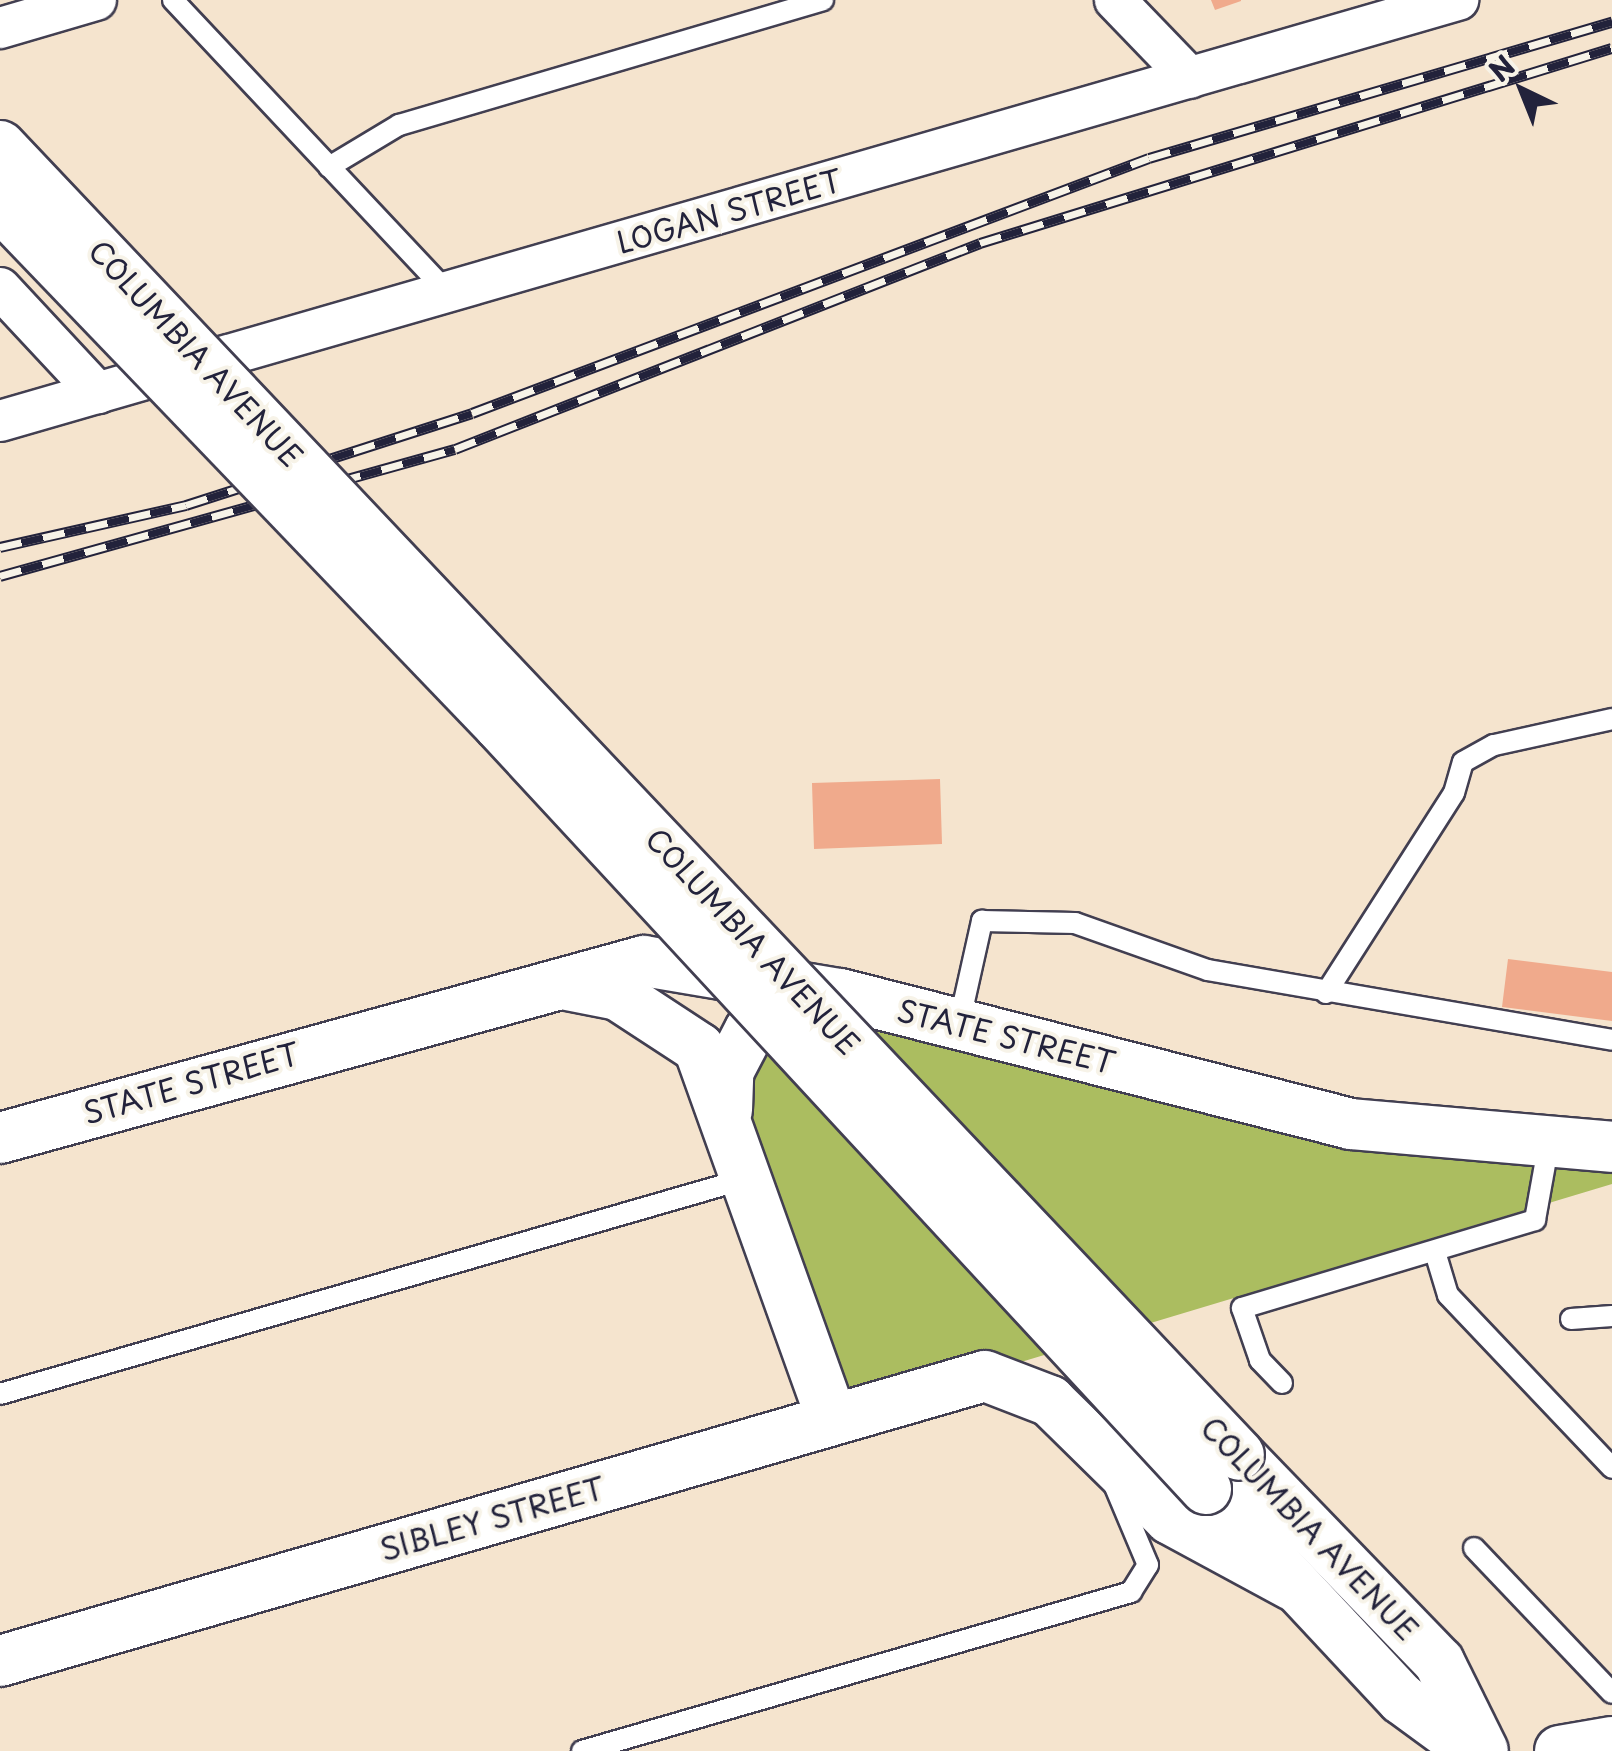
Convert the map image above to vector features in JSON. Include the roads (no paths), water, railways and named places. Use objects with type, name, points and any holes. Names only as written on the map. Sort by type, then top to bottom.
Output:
[{"type":"street","points":[[0,28],[96,0]]},
{"type":"street","points":[[1116,0],[1190,78]]},
{"type":"street","name":"LOGAN STREET","points":[[0,421],[1458,0]]},
{"type":"street","name":"COLUMBIA AVENUE","points":[[0,146],[1222,1472],[1292,1585],[1402,1700],[1473,1751]]},
{"type":"street","name":"COLUMBIA AVENUE","points":[[0,205],[1222,1472],[1439,1662],[1483,1751]]},
{"type":"street","points":[[0,288],[98,392]]},
{"type":"street","name":"STATE STREET","points":[[0,1138],[547,981],[644,962],[699,964],[840,994],[1352,1124],[1612,1147]]},
{"type":"street","points":[[547,981],[618,996],[679,1028],[699,1048],[727,1110],[832,1419]]},
{"type":"street","points":[[727,1110],[728,1072],[750,1030],[796,1003],[840,994]]},
{"type":"street","name":"SIBLEY STREET","points":[[0,1660],[985,1376],[1050,1401],[1102,1452]]},
{"type":"street","points":[[1102,1452],[1170,1519],[1292,1585]]},
{"type":"street","points":[[1560,1751],[1612,1742]]},
{"type":"lane","points":[[173,0],[447,292]]},
{"type":"lane","points":[[330,167],[399,125],[822,0]]},
{"type":"lane","points":[[1326,993],[1454,793],[1463,762],[1494,745],[1612,719]]},
{"type":"lane","points":[[960,1024],[982,922],[1075,923],[1208,970],[1612,1040]]},
{"type":"lane","points":[[1282,1383],[1260,1360],[1242,1308],[1535,1220],[1549,1142]]},
{"type":"lane","points":[[0,1394],[750,1178]]},
{"type":"lane","points":[[1435,1252],[1448,1295],[1612,1468]]},
{"type":"lane","points":[[1572,1319],[1612,1316]]},
{"type":"lane","points":[[582,1751],[1131,1592],[1148,1565],[1102,1452]]},
{"type":"lane","points":[[1474,1548],[1612,1693]]},
{"type":"railway","points":[[0,547],[186,505],[472,413],[1149,158],[1612,22]]},
{"type":"railway","points":[[0,576],[455,449],[980,243],[1612,48]]}]
